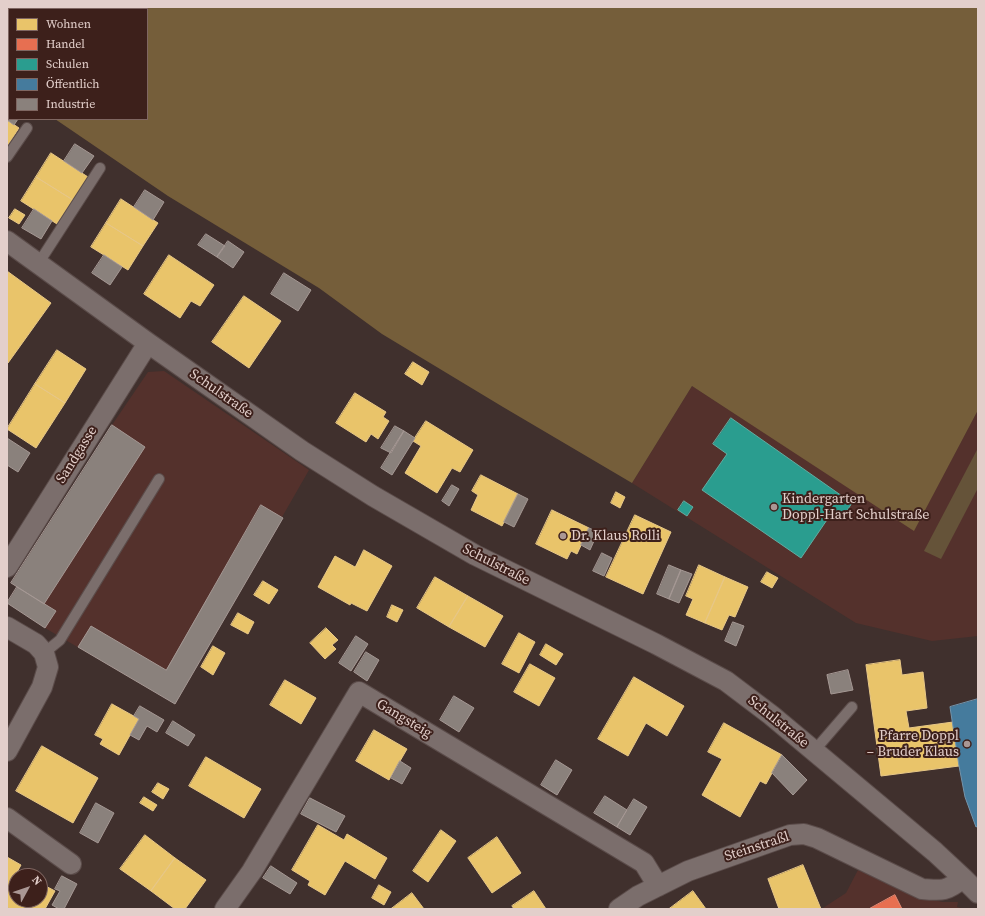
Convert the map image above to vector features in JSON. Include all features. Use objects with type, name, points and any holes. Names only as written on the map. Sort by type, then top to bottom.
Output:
[{"type":"street","name":"Schulstraße","points":[[7,241],[148,343],[302,451],[430,530],[475,555],[656,644],[726,681],[814,751],[935,852],[978,893]]},
{"type":"street","name":"Sandgasse","points":[[7,567],[148,343]]},
{"type":"street","points":[[7,627],[36,644],[44,653],[48,667],[42,687],[7,751]]},
{"type":"street","name":"Gangsteig","points":[[225,909],[252,871],[359,692],[644,863],[658,886]]},
{"type":"street","points":[[7,818],[71,864]]},
{"type":"street","name":"Steinstraßl","points":[[620,909],[638,896],[688,871],[790,835],[804,834],[817,838],[922,889],[938,891],[950,888],[963,878]]},
{"type":"lane","points":[[7,157],[27,128]]},
{"type":"lane","points":[[38,264],[100,168]]},
{"type":"lane","points":[[44,653],[60,640],[159,479]]},
{"type":"lane","points":[[814,751],[852,707]]},
{"type":"shaded area","points":[[7,7],[978,7],[978,410],[914,531],[692,386],[632,483],[382,334],[319,288],[168,196],[56,120],[148,120],[148,8],[8,8],[8,90]]},
{"type":"shaded area","points":[[164,371],[309,470],[175,704],[45,628],[7,603],[17,587],[11,583],[112,425],[148,372]]},
{"type":"shaded area","name":"Kindergarten Doppl-Hart Schulstraße","points":[[692,386],[914,530],[978,410],[978,636],[932,641],[856,623],[632,483]]},
{"type":"shaded area","points":[[978,448],[978,488],[941,559],[924,551]]},
{"type":"shaded area","points":[[858,870],[902,890],[927,899],[943,902],[958,902],[957,907],[964,909],[824,909],[823,908],[846,893]]},
{"type":"building: Wohnen","points":[[7,120],[19,128],[7,147]]},
{"type":"building: Wohnen","points":[[51,153],[88,177],[73,200],[36,177]]},
{"type":"building: Wohnen","points":[[36,177],[73,200],[57,224],[21,201]]},
{"type":"building: Wohnen","points":[[121,199],[158,223],[143,246],[106,223]]},
{"type":"building: Wohnen","points":[[15,209],[25,215],[19,224],[9,218]]},
{"type":"building: Wohnen","points":[[106,223],[143,246],[128,270],[91,247]]},
{"type":"building: Wohnen","points":[[169,255],[214,285],[200,306],[191,301],[180,318],[144,294]]},
{"type":"building: Wohnen","points":[[7,271],[51,303],[8,363],[7,362]]},
{"type":"building: Wohnen","points":[[244,296],[281,321],[249,368],[212,342]]},
{"type":"building: Wohnen","points":[[57,350],[86,369],[65,403],[35,384]]},
{"type":"building: Wohnen","points":[[413,362],[429,372],[422,385],[405,374]]},
{"type":"building: Wohnen","points":[[35,384],[65,403],[36,448],[7,429]]},
{"type":"building: Wohnen","points":[[355,393],[386,412],[383,417],[389,421],[378,439],[371,434],[366,442],[336,423]]},
{"type":"building: Wohnen","points":[[426,421],[473,450],[460,472],[452,468],[437,493],[405,473],[421,446],[413,441]]},
{"type":"building: Wohnen","points":[[481,475],[518,494],[502,526],[471,510],[478,495],[472,491]]},
{"type":"building: Wohnen","points":[[616,492],[625,497],[620,508],[611,503]]},
{"type":"building: Wohnen","name":"Dr. Klaus Rolli","points":[[552,510],[589,528],[577,554],[571,551],[567,559],[536,544]]},
{"type":"building: Wohnen","points":[[635,515],[671,532],[643,594],[606,577]]},
{"type":"building: Wohnen","points":[[364,550],[392,566],[367,611],[351,603],[350,605],[318,587],[335,556],[355,567]]},
{"type":"building: Wohnen","points":[[699,565],[725,577],[705,623],[686,615],[693,599],[686,596]]},
{"type":"building: Wohnen","points":[[767,572],[778,578],[772,588],[761,582]]},
{"type":"building: Wohnen","points":[[435,577],[468,596],[449,627],[417,608]]},
{"type":"building: Wohnen","points":[[725,577],[748,587],[735,617],[729,615],[722,630],[705,623]]},
{"type":"building: Wohnen","points":[[263,581],[278,590],[269,604],[254,595]]},
{"type":"building: Wohnen","points":[[468,596],[503,616],[485,647],[449,627]]},
{"type":"building: Wohnen","points":[[392,605],[403,610],[397,622],[387,617]]},
{"type":"building: Wohnen","points":[[238,613],[254,622],[248,634],[231,625]]},
{"type":"building: Wohnen","points":[[326,628],[338,640],[332,645],[336,649],[325,659],[310,643]]},
{"type":"building: Wohnen","points":[[519,633],[535,642],[519,673],[502,664]]},
{"type":"building: Wohnen","points":[[546,644],[563,654],[556,665],[540,655]]},
{"type":"building: Wohnen","points":[[213,646],[225,653],[213,675],[201,667]]},
{"type":"building: Wohnen","points":[[900,660],[902,675],[923,672],[927,708],[906,711],[909,728],[953,722],[959,766],[881,776],[866,665]]},
{"type":"building: Wohnen","points":[[530,664],[555,678],[539,706],[514,692]]},
{"type":"building: Wohnen","points":[[634,677],[684,706],[667,736],[646,723],[628,756],[598,739]]},
{"type":"building: Wohnen","points":[[285,680],[316,698],[301,724],[270,705]]},
{"type":"building: Wohnen","points":[[112,704],[139,719],[119,755],[100,744],[103,739],[95,735]]},
{"type":"building: Wohnen","points":[[724,723],[782,755],[766,784],[760,781],[740,817],[702,795],[722,759],[708,752]]},
{"type":"building: Wohnen","points":[[374,730],[407,749],[389,780],[356,761]]},
{"type":"building: Wohnen","points":[[42,746],[98,778],[73,823],[16,791]]},
{"type":"building: Wohnen","points":[[206,757],[261,789],[244,818],[189,786]]},
{"type":"building: Wohnen","points":[[158,783],[169,789],[163,799],[152,792]]},
{"type":"building: Wohnen","points":[[144,797],[157,805],[153,811],[140,803]]},
{"type":"building: Wohnen","points":[[318,825],[344,840],[347,834],[387,858],[375,879],[345,861],[325,895],[308,885],[310,881],[292,870]]},
{"type":"building: Wohnen","points":[[441,830],[456,841],[428,882],[413,871]]},
{"type":"building: Wohnen","points":[[145,835],[175,858],[151,891],[120,869]]},
{"type":"building: Wohnen","points":[[497,837],[521,873],[492,893],[468,858]]},
{"type":"building: Wohnen","points":[[7,857],[21,865],[19,868],[8,868],[7,890]]},
{"type":"building: Wohnen","points":[[175,858],[206,880],[185,909],[175,909],[151,891]]},
{"type":"building: Wohnen","points":[[803,865],[821,909],[779,909],[768,879]]},
{"type":"building: Wohnen","points":[[379,885],[391,892],[384,905],[372,898]]},
{"type":"building: Wohnen","points":[[48,887],[55,891],[48,904]]},
{"type":"building: Wohnen","points":[[8,888],[8,908],[7,907]]},
{"type":"building: Wohnen","points":[[534,891],[546,909],[514,909],[512,906]]},
{"type":"building: Wohnen","points":[[693,891],[706,909],[669,909]]},
{"type":"building: Wohnen","points":[[412,893],[424,909],[391,909]]},
{"type":"building: Wohnen","points":[[9,908],[46,908],[45,909]]},
{"type":"building: Handel","points":[[895,895],[902,909],[869,909]]},
{"type":"building: Schulen","points":[[731,418],[852,503],[842,518],[833,511],[801,558],[702,490],[727,454],[713,444]]},
{"type":"building: Schulen","points":[[684,501],[693,507],[687,516],[678,510]]},
{"type":"building: Öffentlich","name":"Pfarre Doppl – Bruder Klaus","points":[[978,699],[978,826],[976,827],[965,797],[950,707]]},
{"type":"building: Industrie","points":[[7,95],[8,120],[17,120],[14,125],[7,120]]},
{"type":"building: Industrie","points":[[75,144],[94,156],[82,173],[64,161]]},
{"type":"building: Industrie","points":[[145,190],[164,202],[153,220],[134,207]]},
{"type":"building: Industrie","points":[[34,209],[52,221],[41,239],[22,228]]},
{"type":"building: Industrie","points":[[206,234],[225,246],[217,257],[198,245]]},
{"type":"building: Industrie","points":[[228,241],[244,252],[233,268],[217,257]]},
{"type":"building: Industrie","points":[[104,255],[122,267],[110,285],[92,273]]},
{"type":"building: Industrie","points":[[284,273],[311,290],[298,311],[271,294]]},
{"type":"building: Industrie","points":[[112,425],[145,447],[44,604],[11,583]]},
{"type":"building: Industrie","points":[[395,426],[404,431],[391,453],[381,448]]},
{"type":"building: Industrie","points":[[404,431],[415,438],[392,475],[381,468]]},
{"type":"building: Industrie","points":[[7,438],[30,453],[18,472],[7,465]]},
{"type":"building: Industrie","points":[[452,485],[459,489],[449,506],[442,501]]},
{"type":"building: Industrie","points":[[518,494],[528,499],[514,527],[504,522]]},
{"type":"building: Industrie","points":[[261,505],[283,518],[175,704],[78,647],[91,626],[166,670]]},
{"type":"building: Industrie","points":[[589,528],[598,532],[590,550],[581,545]]},
{"type":"building: Industrie","points":[[602,553],[612,558],[604,576],[593,571]]},
{"type":"building: Industrie","points":[[669,565],[681,570],[669,599],[657,594]]},
{"type":"building: Industrie","points":[[681,570],[692,574],[679,603],[669,599]]},
{"type":"building: Industrie","points":[[17,587],[56,611],[45,628],[7,603]]},
{"type":"building: Industrie","points":[[733,622],[744,626],[736,646],[725,641]]},
{"type":"building: Industrie","points":[[356,636],[368,644],[351,671],[339,663]]},
{"type":"building: Industrie","points":[[366,652],[379,660],[367,681],[354,672]]},
{"type":"building: Industrie","points":[[848,670],[853,690],[831,694],[827,675]]},
{"type":"building: Industrie","points":[[454,696],[474,708],[459,732],[440,720]]},
{"type":"building: Industrie","points":[[140,706],[164,720],[157,732],[147,726],[139,740],[130,735],[139,719],[134,716]]},
{"type":"building: Industrie","points":[[173,721],[195,735],[188,746],[166,733]]},
{"type":"building: Industrie","points":[[782,755],[807,780],[793,795],[772,773]]},
{"type":"building: Industrie","points":[[556,760],[572,770],[557,795],[541,785]]},
{"type":"building: Industrie","points":[[400,761],[411,768],[402,784],[391,778]]},
{"type":"building: Industrie","points":[[605,796],[627,810],[617,827],[594,813]]},
{"type":"building: Industrie","points":[[310,798],[345,816],[336,832],[301,814]]},
{"type":"building: Industrie","points":[[634,799],[647,807],[630,835],[617,827]]},
{"type":"building: Industrie","points":[[96,803],[114,813],[98,843],[80,833]]},
{"type":"building: Industrie","points":[[271,866],[297,883],[290,894],[263,878]]},
{"type":"building: Industrie","points":[[62,876],[77,884],[64,909],[59,909],[52,905],[60,891],[55,889]]},
{"type":"place","name":"Kindergarten Doppl-Hart Schulstraße","points":[[774,507]]},
{"type":"place","name":"Dr. Klaus Rolli","points":[[563,536]]},
{"type":"place","name":"Pfarre Doppl – Bruder Klaus","points":[[967,744]]}]
